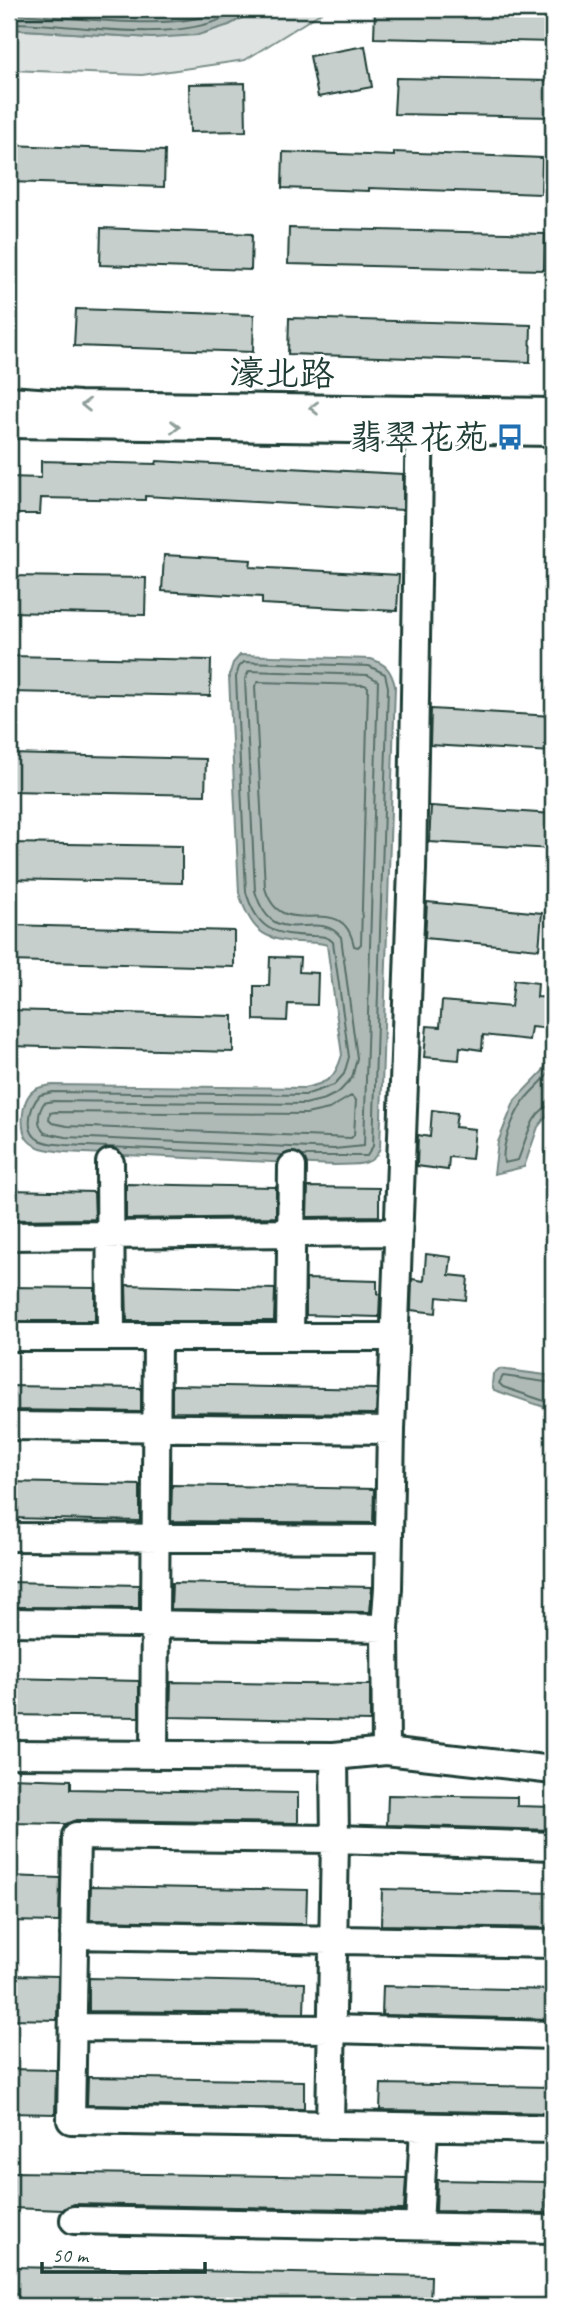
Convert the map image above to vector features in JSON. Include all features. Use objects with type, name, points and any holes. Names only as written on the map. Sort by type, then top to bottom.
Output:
[{"type":"street","name":"濠北路","points":[[9,400],[420,420],[553,432]]},
{"type":"street","name":"濠北路","points":[[9,424],[420,420],[553,412]]},
{"type":"street","points":[[386,1751],[384,1628],[390,1539],[397,1232],[412,869],[420,420]]},
{"type":"street","points":[[110,1163],[111,1337]]},
{"type":"street","points":[[290,1337],[292,1167]]},
{"type":"street","points":[[9,1236],[397,1232]]},
{"type":"street","points":[[9,1337],[394,1337]]},
{"type":"street","points":[[155,1754],[157,1337]]},
{"type":"street","points":[[9,1426],[391,1430]]},
{"type":"street","points":[[10,1537],[390,1539]]},
{"type":"street","points":[[12,1622],[384,1628]]},
{"type":"street","points":[[9,1754],[334,1756],[386,1751],[553,1770]]},
{"type":"street","points":[[330,2125],[334,1756]]},
{"type":"street","points":[[553,1846],[335,1839],[76,1836],[71,2120],[553,2129]]},
{"type":"street","points":[[74,1935],[553,1944]]},
{"type":"street","points":[[73,2027],[331,2029],[553,2035]]},
{"type":"street","points":[[419,2226],[424,2127]]},
{"type":"street","points":[[74,2220],[553,2229]]},
{"type":"shaded area","points":[[258,9],[327,9],[245,60],[142,75],[9,70],[9,29],[153,38],[229,25]]},
{"type":"water","points":[[9,9],[258,9],[229,25],[198,35],[152,38],[9,29]]},
{"type":"water","points":[[240,655],[371,659],[387,668],[395,686],[380,1148],[368,1162],[334,1165],[64,1152],[35,1146],[25,1135],[23,1113],[31,1093],[42,1087],[304,1088],[329,1079],[339,1063],[342,1055],[327,945],[286,941],[267,935],[253,924],[239,893],[229,676],[233,663]]},
{"type":"water","points":[[553,1053],[553,1108],[538,1127],[524,1167],[494,1174],[498,1142],[515,1100],[542,1072]]},
{"type":"water","points":[[499,1369],[553,1376],[553,1413],[547,1408],[494,1390],[493,1374]]},
{"type":"building","points":[[375,9],[553,9],[553,42],[374,38]]},
{"type":"building","points":[[365,46],[372,87],[318,97],[310,56]]},
{"type":"building","points":[[396,78],[553,81],[553,117],[394,114]]},
{"type":"building","points":[[245,83],[246,131],[190,132],[189,84]]},
{"type":"building","points":[[9,145],[165,151],[164,187],[9,182]]},
{"type":"building","points":[[283,152],[394,156],[394,152],[542,158],[541,194],[282,188]]},
{"type":"building","points":[[101,228],[252,234],[251,270],[100,265]]},
{"type":"building","points":[[289,228],[545,234],[544,270],[288,264]]},
{"type":"building","points":[[76,309],[254,315],[253,352],[74,346]]},
{"type":"building","points":[[289,318],[531,325],[530,362],[288,354]]},
{"type":"building","points":[[41,461],[156,464],[157,461],[403,474],[403,510],[145,496],[145,500],[41,498],[40,514],[9,514],[9,477],[41,478]]},
{"type":"building","points":[[164,555],[251,560],[250,567],[399,575],[397,611],[262,604],[262,597],[162,591]]},
{"type":"building","points":[[9,576],[146,578],[145,615],[9,612]]},
{"type":"building","points":[[9,656],[211,660],[210,696],[9,692]]},
{"type":"building","points":[[431,709],[553,716],[553,752],[430,745]]},
{"type":"building","points":[[9,754],[206,759],[205,795],[9,791]]},
{"type":"building","points":[[431,806],[553,814],[553,849],[429,842]]},
{"type":"building","points":[[9,843],[182,846],[182,883],[9,879]]},
{"type":"building","points":[[427,902],[542,913],[539,949],[425,938]]},
{"type":"building","points":[[9,925],[234,931],[234,967],[9,961]]},
{"type":"building","points":[[270,957],[300,958],[299,972],[318,973],[317,1005],[288,1004],[287,1021],[254,1020],[254,986],[269,986]]},
{"type":"building","points":[[514,980],[538,983],[537,997],[553,998],[553,1029],[531,1027],[529,1040],[483,1035],[482,1050],[460,1047],[459,1060],[424,1057],[427,1026],[440,1027],[442,1001],[511,1007]]},
{"type":"building","points":[[9,1010],[233,1016],[233,1052],[9,1046]]},
{"type":"building","points":[[432,1110],[457,1113],[455,1127],[475,1129],[472,1159],[449,1157],[448,1170],[417,1166],[418,1135],[430,1137]]},
{"type":"building","points":[[126,1184],[276,1187],[276,1217],[126,1219]]},
{"type":"building","points":[[308,1187],[379,1188],[379,1216],[307,1217]]},
{"type":"building","points":[[9,1190],[94,1192],[95,1219],[9,1220]]},
{"type":"building","points":[[426,1254],[451,1257],[449,1275],[468,1277],[466,1300],[437,1297],[436,1313],[411,1310],[412,1279],[424,1281]]},
{"type":"building","points":[[306,1279],[377,1281],[377,1294],[380,1294],[379,1317],[306,1315]]},
{"type":"building","points":[[126,1285],[275,1289],[274,1321],[127,1321]]},
{"type":"building","points":[[9,1287],[95,1288],[95,1321],[9,1321]]},
{"type":"building","points":[[172,1385],[377,1389],[376,1414],[172,1412]]},
{"type":"building","points":[[9,1386],[141,1388],[141,1412],[9,1410]]},
{"type":"building","points":[[9,1482],[140,1485],[140,1521],[9,1518]]},
{"type":"building","points":[[172,1485],[374,1489],[373,1523],[171,1521]]},
{"type":"building","points":[[9,1582],[139,1585],[139,1608],[9,1607]]},
{"type":"building","points":[[172,1583],[372,1587],[370,1612],[171,1609]]},
{"type":"building","points":[[9,1678],[139,1681],[139,1717],[9,1715]]},
{"type":"building","points":[[171,1682],[370,1685],[370,1721],[170,1717]]},
{"type":"building","points":[[9,1778],[71,1780],[71,1789],[298,1793],[298,1823],[76,1820],[66,1824],[9,1823]]},
{"type":"building","points":[[388,1795],[517,1797],[517,1806],[553,1807],[553,1830],[387,1825]]},
{"type":"building","points":[[9,1876],[60,1878],[59,1922],[9,1921]]},
{"type":"building","points":[[91,1886],[307,1890],[306,1924],[90,1920]]},
{"type":"building","points":[[382,1889],[553,1893],[553,1928],[381,1925]]},
{"type":"building","points":[[9,1975],[58,1976],[57,2020],[9,2019]]},
{"type":"building","points":[[89,1978],[305,1983],[304,2013],[89,2011]]},
{"type":"building","points":[[383,1986],[553,1990],[553,2019],[382,2015]]},
{"type":"building","points":[[9,2069],[56,2070],[55,2114],[9,2113]]},
{"type":"building","points":[[88,2077],[304,2081],[304,2109],[87,2105]]},
{"type":"building","points":[[381,2084],[552,2087],[552,2113],[380,2110]]},
{"type":"building","points":[[13,2172],[406,2178],[404,2210],[74,2204],[63,2210],[12,2208]]},
{"type":"building","points":[[437,2180],[547,2182],[547,2213],[436,2211]]},
{"type":"building","points":[[13,2267],[431,2276],[430,2306],[30,2304],[22,2301],[14,2291]]},
{"type":"place","name":"翡翠花苑","points":[[510,437]]}]
